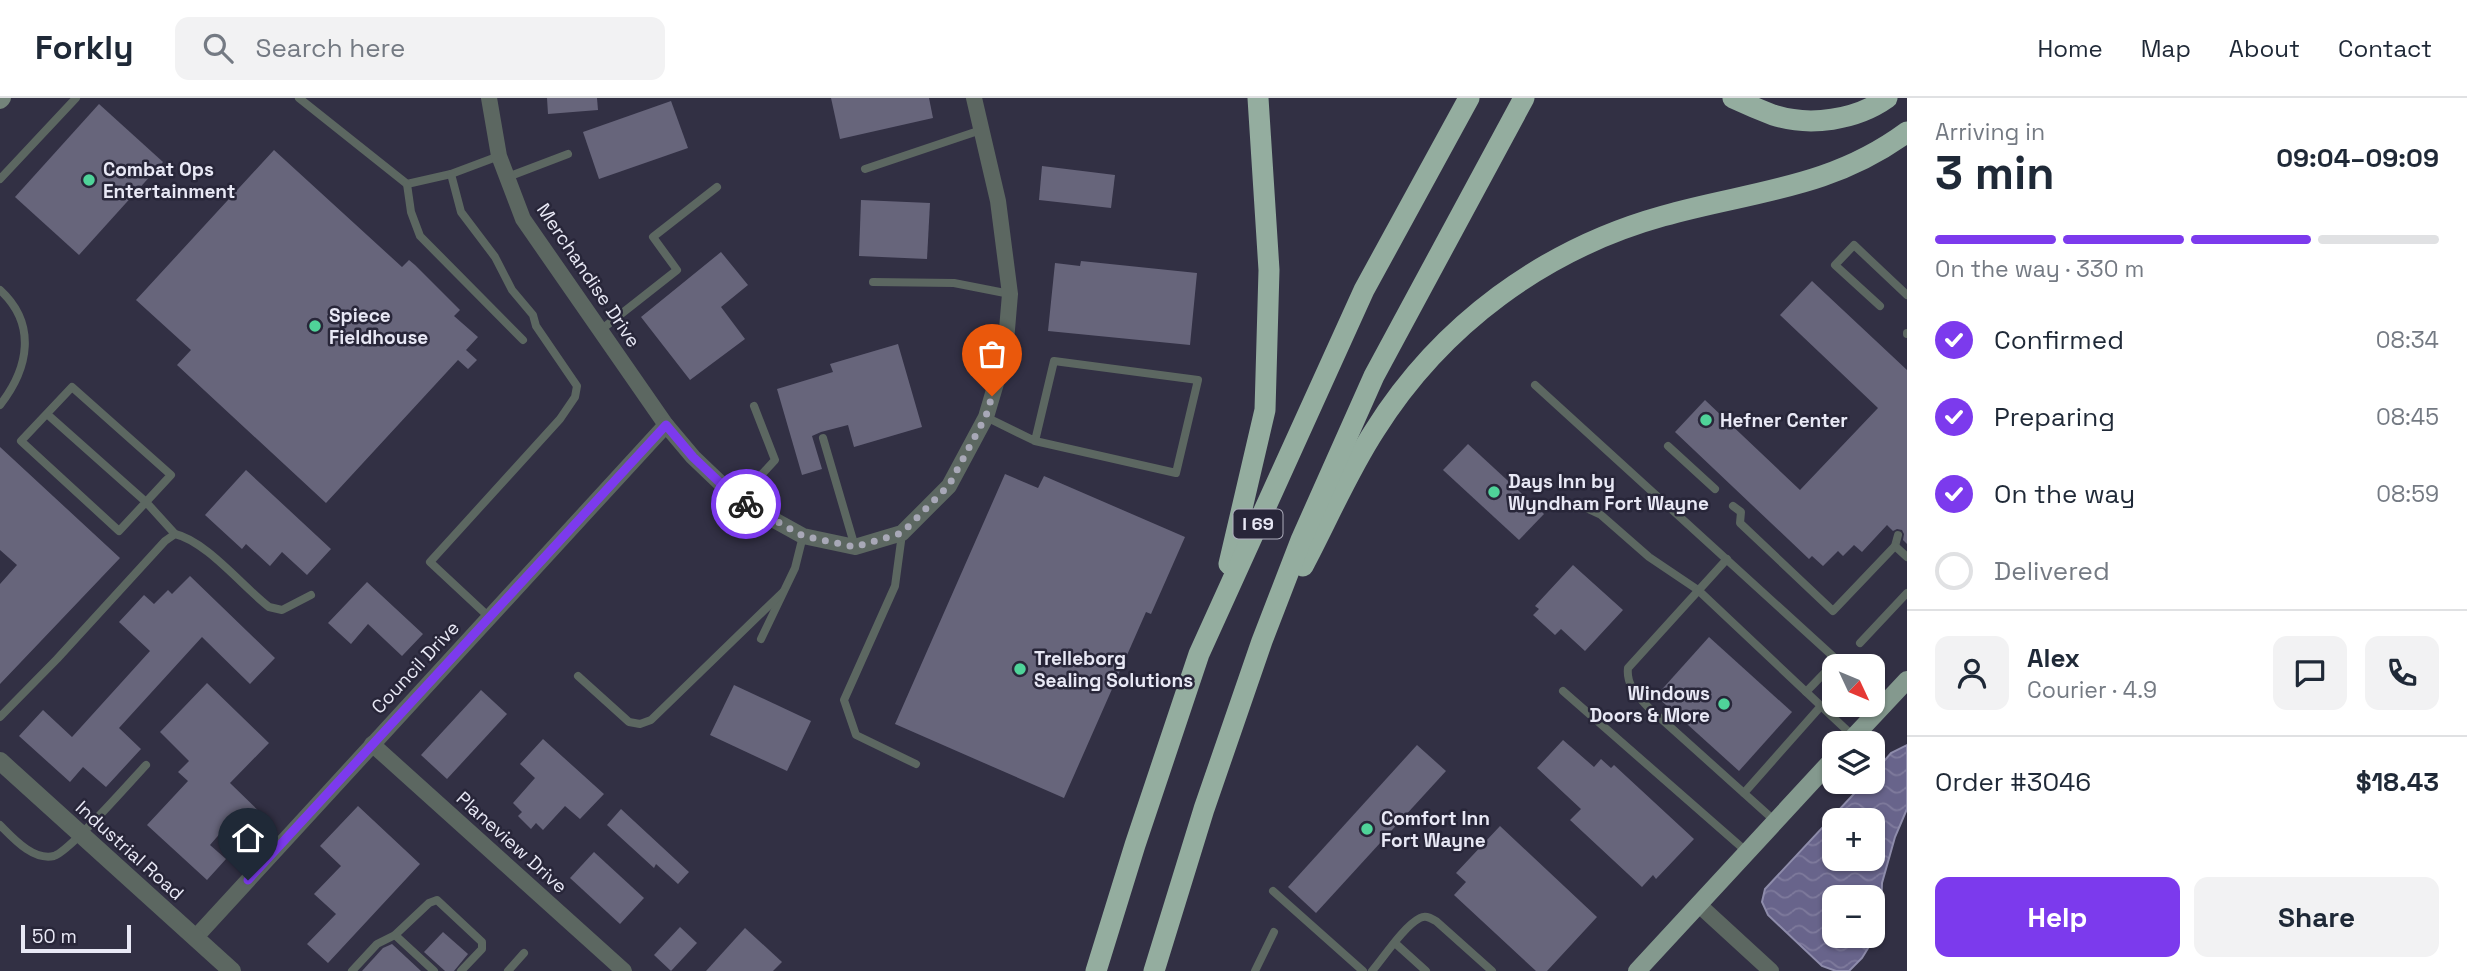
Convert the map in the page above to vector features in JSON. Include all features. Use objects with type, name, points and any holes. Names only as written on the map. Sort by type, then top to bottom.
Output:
[{"type":"highway","points":[[1217,614],[1265,410],[1269,270],[1258,98]]},
{"type":"highway","name":"I 69","points":[[1097,971],[1139,832],[1199,654],[1364,290],[1469,98]]},
{"type":"highway","name":"I 69","points":[[1154,971],[1204,809],[1301,540],[1374,376],[1524,98]]},
{"type":"highway","points":[[1733,98],[1775,116],[1824,122],[1873,108],[1887,98]]},
{"type":"highway","points":[[1262,642],[1376,428],[1412,377],[1482,307],[1528,275],[1618,230],[1662,216],[1815,181],[1863,161],[1907,132]]},
{"type":"main road","points":[[1859,731],[1907,680]]},
{"type":"main road","points":[[1637,971],[1822,771]]},
{"type":"street","name":"Merchandise Drive","points":[[489,98],[505,178],[523,219],[602,329],[666,425],[693,457],[738,500],[803,536],[855,547]]},
{"type":"street","points":[[855,547],[902,533],[949,485],[986,416],[1005,353],[1010,294],[998,201],[974,98]]},
{"type":"street","name":"Council Drive","points":[[195,938],[666,425]]},
{"type":"street","name":"Planeview Drive","points":[[372,744],[624,971]]},
{"type":"street","name":"Industrial Road","points":[[0,761],[232,971]]},
{"type":"street","points":[[1698,904],[1771,971]]},
{"type":"lane","points":[[0,179],[76,98]]},
{"type":"lane","points":[[299,98],[407,184],[411,212],[420,236],[523,340]]},
{"type":"lane","points":[[865,169],[981,130]]},
{"type":"lane","points":[[505,178],[568,154]]},
{"type":"lane","points":[[407,184],[451,174],[499,156]]},
{"type":"lane","points":[[451,174],[461,212],[495,257],[512,290],[533,315],[536,326],[577,386],[575,397],[560,419],[430,562],[489,617]]},
{"type":"lane","points":[[602,329],[677,270],[653,237],[717,187]]},
{"type":"lane","points":[[1880,306],[1835,265],[1854,245],[1907,295]]},
{"type":"lane","points":[[873,282],[954,283],[1010,294]]},
{"type":"lane","points":[[0,290],[19,313],[26,349],[14,383],[0,405]]},
{"type":"lane","points":[[986,416],[1035,441],[1176,473],[1198,380],[1054,361],[1035,441]]},
{"type":"lane","points":[[1535,385],[1837,660],[1806,692]]},
{"type":"lane","points":[[72,387],[171,475],[146,502],[119,531],[21,441],[72,387]]},
{"type":"lane","points":[[738,500],[775,460],[754,406]]},
{"type":"lane","points":[[47,414],[146,502],[175,534],[200,546],[269,607],[282,610],[311,595]]},
{"type":"lane","points":[[823,438],[855,547]]},
{"type":"lane","points":[[1668,446],[1715,489]]},
{"type":"lane","points":[[1733,506],[1741,512],[1740,523],[1833,611],[1895,546],[1898,536]]},
{"type":"lane","points":[[1570,508],[1586,508],[1601,515],[1648,557],[1698,590],[1821,706],[1843,731]]},
{"type":"lane","points":[[902,533],[895,586],[844,700],[856,736],[916,764]]},
{"type":"lane","points":[[0,717],[165,541],[175,534]]},
{"type":"lane","points":[[761,639],[795,568],[803,536]]},
{"type":"lane","points":[[1895,546],[1907,557]]},
{"type":"lane","points":[[1727,559],[1628,668],[1627,678],[1648,707],[1776,821]]},
{"type":"lane","points":[[578,676],[629,722],[640,724],[651,720],[783,592]]},
{"type":"lane","points":[[1860,643],[1907,593]]},
{"type":"lane","points":[[1563,691],[1747,852]]},
{"type":"lane","points":[[1744,793],[1821,706]]},
{"type":"lane","points":[[0,825],[28,850],[55,856],[69,847],[146,765]]},
{"type":"lane","points":[[1273,891],[1363,971]]},
{"type":"lane","points":[[352,971],[377,944],[395,935],[429,903],[437,900],[482,942],[482,949],[461,971]]},
{"type":"lane","points":[[1372,971],[1409,926],[1419,918],[1427,917],[1436,921],[1492,971]]},
{"type":"lane","points":[[1255,971],[1274,932]]},
{"type":"lane","points":[[395,935],[434,971]]},
{"type":"lane","points":[[1395,943],[1426,971]]},
{"type":"lane","points":[[508,971],[524,953]]},
{"type":"water","points":[[1907,745],[1907,809],[1895,837],[1882,885],[1822,885],[1822,948],[1868,948],[1849,971],[1836,971],[1822,966],[1768,915],[1762,902],[1765,889],[1822,828],[1822,871],[1885,871],[1885,808],[1841,808],[1854,794],[1885,794],[1885,760],[1891,753]]},
{"type":"building","points":[[547,98],[597,98],[598,110],[548,114]]},
{"type":"building","points":[[831,98],[929,98],[933,118],[840,139]]},
{"type":"building","points":[[671,101],[688,148],[599,179],[583,132]]},
{"type":"building","name":"Combat Ops Entertainment","points":[[99,104],[163,162],[79,255],[15,197]]},
{"type":"building","name":"Spiece Fieldhouse","points":[[274,150],[402,267],[409,260],[415,265],[460,310],[454,316],[478,337],[466,350],[477,360],[468,369],[458,360],[326,503],[177,365],[191,350],[136,300]]},
{"type":"building","points":[[1042,166],[1115,175],[1111,208],[1039,200]]},
{"type":"building","points":[[861,200],[930,203],[927,259],[859,256]]},
{"type":"building","points":[[721,252],[748,285],[721,307],[745,339],[690,380],[641,317]]},
{"type":"building","points":[[1081,261],[1197,273],[1190,345],[1048,331],[1055,263],[1080,266]]},
{"type":"building","name":"Hefner Center","points":[[1812,281],[1907,370],[1907,544],[1903,540],[1902,530],[1893,531],[1887,525],[1862,552],[1854,545],[1843,556],[1838,551],[1823,566],[1812,556],[1809,559],[1675,432],[1705,400],[1800,490],[1878,408],[1780,315]]},
{"type":"building","points":[[898,344],[922,427],[854,447],[848,425],[821,432],[812,436],[822,469],[802,475],[777,389],[833,372],[830,364]]},
{"type":"building","name":"Days Inn by Wyndham Fort Wayne","points":[[1468,444],[1544,514],[1519,540],[1443,470]]},
{"type":"building","points":[[0,447],[120,558],[0,684],[0,584],[17,565],[0,550]]},
{"type":"building","points":[[246,470],[331,549],[307,575],[282,552],[270,566],[246,544],[242,549],[205,515]]},
{"type":"building","name":"Trelleborg Sealing Solutions","points":[[1005,474],[1038,488],[1044,476],[1185,537],[1151,614],[1146,612],[1064,798],[895,724]]},
{"type":"building","points":[[1573,565],[1623,610],[1585,651],[1561,629],[1555,635],[1533,615],[1539,609],[1535,606]]},
{"type":"building","points":[[190,576],[275,658],[250,684],[202,637],[119,728],[141,749],[106,787],[83,767],[70,782],[19,736],[43,710],[72,737],[150,651],[119,622],[144,595],[154,604],[168,590],[172,594]]},
{"type":"building","points":[[367,582],[423,634],[402,656],[368,624],[351,644],[328,623]]},
{"type":"building","name":"Windows Doors & More","points":[[1709,637],[1792,712],[1739,771],[1656,696]]},
{"type":"building","points":[[207,683],[269,743],[230,783],[271,823],[252,843],[230,822],[210,845],[226,859],[207,880],[147,825],[188,781],[178,772],[189,761],[160,732]]},
{"type":"building","points":[[734,685],[811,721],[787,771],[710,735]]},
{"type":"building","points":[[481,690],[507,714],[447,779],[421,755]]},
{"type":"building","points":[[543,739],[604,794],[580,819],[565,806],[543,830],[536,823],[531,829],[518,816],[522,812],[513,803],[535,778],[520,764]]},
{"type":"building","points":[[1563,740],[1594,767],[1601,759],[1611,768],[1614,765],[1694,839],[1656,879],[1653,875],[1642,887],[1570,820],[1581,809],[1537,768]]},
{"type":"building","name":"Comfort Inn Fort Wayne","points":[[1417,745],[1446,771],[1316,913],[1288,887]]},
{"type":"building","points":[[358,806],[420,864],[328,963],[307,944],[336,914],[314,894],[341,866],[320,846]]},
{"type":"building","points":[[621,809],[689,872],[678,884],[656,864],[654,868],[607,825]]},
{"type":"building","points":[[1500,826],[1597,917],[1547,971],[1536,971],[1454,895],[1466,882],[1456,873]]},
{"type":"building","points":[[594,852],[644,898],[620,924],[570,878]]},
{"type":"building","points":[[680,927],[697,943],[671,971],[654,955]]},
{"type":"building","points":[[745,928],[782,962],[773,971],[706,971]]},
{"type":"building","points":[[443,932],[468,954],[454,971],[445,971],[424,952]]},
{"type":"building","points":[[392,944],[421,971],[362,971],[383,948]]},
{"type":"way so far","points":[[746,504],[803,536],[855,547],[902,533],[949,485],[986,416],[992,396]]},
{"type":"place","name":"Combat Ops Entertainment","points":[[89,180]]},
{"type":"place","name":"Spiece Fieldhouse","points":[[315,326]]},
{"type":"place","name":"Hefner Center","points":[[1706,420]]},
{"type":"place","name":"Days Inn by Wyndham Fort Wayne","points":[[1494,492]]},
{"type":"place","name":"Trelleborg Sealing Solutions","points":[[1020,669]]},
{"type":"place","name":"Windows Doors & More","points":[[1724,704]]},
{"type":"place","name":"Comfort Inn Fort Wayne","points":[[1367,829]]},
{"type":"route","points":[[248,880],[666,425],[693,457],[738,500],[746,504]]}]
